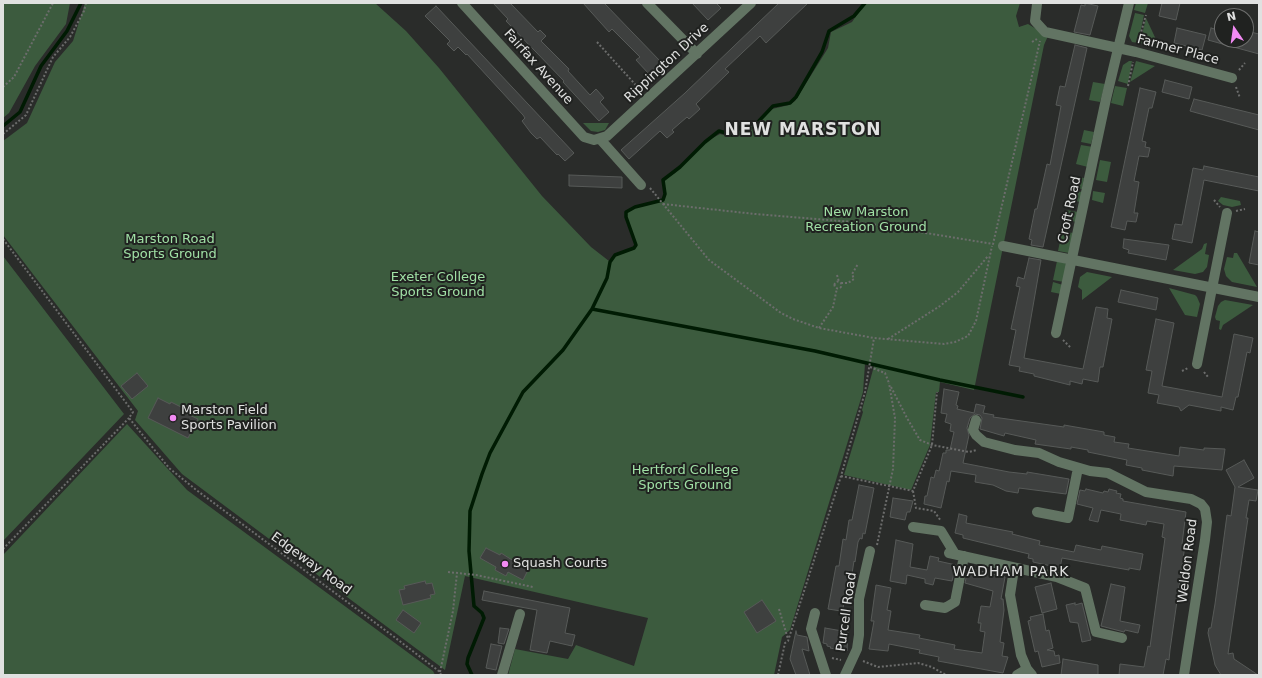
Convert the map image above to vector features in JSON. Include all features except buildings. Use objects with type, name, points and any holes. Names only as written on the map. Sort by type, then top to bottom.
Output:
[{"type":"street","name":"Fairfax Avenue","points":[[462,3],[584,136],[594,140],[600,139]]},
{"type":"street","points":[[647,3],[697,54]]},
{"type":"street","name":"Rippington Drive","points":[[600,139],[607,136],[751,3]]},
{"type":"street","name":"Croft Road","points":[[1129,3],[1073,260],[1259,297]]},
{"type":"street","name":"Farmer Place","points":[[1037,4],[1035,21],[1045,32],[1118,48],[1232,78]]},
{"type":"street","points":[[600,139],[641,185]]},
{"type":"street","points":[[1196,364],[1227,213]]},
{"type":"street","points":[[1003,246],[1073,260],[1056,334]]},
{"type":"street","points":[[976,420],[973,430],[984,442],[990,444]]},
{"type":"street","name":"Weldon Road","points":[[990,444],[1015,450],[1039,453],[1059,462],[1078,468],[1108,473],[1146,492],[1191,499],[1201,504],[1205,509],[1207,522],[1184,675]]},
{"type":"street","points":[[1037,512],[1068,518],[1078,468]]},
{"type":"street","points":[[913,527],[941,532],[956,554],[955,602],[945,608],[925,605]]},
{"type":"street","name":"Purcell Road","points":[[845,675],[852,661],[859,635],[859,599],[870,551]]},
{"type":"street","points":[[956,554],[970,559],[1057,578],[1085,588],[1096,632],[1122,638]]},
{"type":"street","points":[[1014,569],[1010,595],[1021,655],[1030,672],[1017,675]]},
{"type":"street","points":[[815,613],[811,629],[826,675]]},
{"type":"street","points":[[502,675],[520,614]]},
{"type":"path","points":[[3,87],[14,77],[53,3]]},
{"type":"path","points":[[3,134],[26,115],[53,57],[70,37],[84,11],[86,3]]},
{"type":"path","points":[[1138,45],[1146,15]]},
{"type":"path","points":[[657,198],[714,265],[781,313],[819,328],[874,338],[944,344],[955,342],[968,336],[976,321],[988,256],[1042,36]]},
{"type":"path","points":[[596,42],[648,98]]},
{"type":"path","points":[[1128,86],[1134,59]]},
{"type":"path","points":[[663,204],[755,214],[865,223],[1003,246]]},
{"type":"path","points":[[3,238],[133,412],[129,418],[3,549]]},
{"type":"path","points":[[887,340],[940,306],[958,292],[988,256]]},
{"type":"path","points":[[819,328],[833,306],[837,288],[835,283],[848,283],[854,279],[852,274],[858,264]]},
{"type":"path","points":[[837,275],[841,286],[837,288]]},
{"type":"path","points":[[778,675],[785,643],[788,640],[841,476],[865,392],[874,338]]},
{"type":"path","points":[[870,367],[885,373],[907,418],[920,440],[932,445],[969,452],[990,444]]},
{"type":"path","points":[[870,551],[878,544],[894,469],[895,418],[889,383]]},
{"type":"path","points":[[841,476],[913,491],[932,445],[937,392]]},
{"type":"path","name":"Edgeway Road","points":[[129,418],[169,468],[440,672]]},
{"type":"path","points":[[448,572],[472,574],[532,587]]},
{"type":"path","points":[[441,675],[440,672],[453,611],[457,573]]},
{"type":"path","points":[[779,609],[788,640]]},
{"type":"path","points":[[820,656],[852,661],[860,660],[878,667],[911,662],[918,663],[932,667],[946,675]]},
{"type":"green space","points":[[3,3],[70,3],[66,24],[35,66],[9,113],[3,118]]},
{"type":"green space","points":[[85,3],[375,3],[406,31],[439,68],[542,196],[591,247],[609,261],[615,255],[634,248],[635,245],[626,217],[626,212],[635,207],[663,200],[665,194],[663,180],[675,173],[705,142],[720,134],[731,137],[734,136],[742,126],[756,125],[772,109],[789,105],[795,101],[828,48],[831,32],[852,22],[863,6],[868,3],[1020,3],[1016,16],[1019,27],[1028,24],[1048,36],[1044,45],[974,390],[940,382],[939,392],[936,392],[930,445],[911,490],[844,475],[863,412],[862,410],[874,366],[865,364],[863,392],[790,630],[782,637],[774,675],[508,675],[515,649],[568,659],[576,645],[634,666],[648,618],[465,576],[445,670],[182,474],[135,420],[138,411],[3,235],[3,141],[27,123],[55,62],[73,41]]},
{"type":"green space","points":[[1136,3],[1148,3],[1145,13],[1134,10]]},
{"type":"green space","points":[[1135,13],[1144,15],[1138,43],[1132,42],[1129,36]]},
{"type":"green space","points":[[1146,18],[1160,48],[1140,43]]},
{"type":"green space","points":[[1129,61],[1132,61],[1128,84],[1118,81],[1123,65]]},
{"type":"green space","points":[[1136,61],[1155,66],[1130,82]]},
{"type":"green space","points":[[1093,82],[1105,84],[1100,102],[1089,100]]},
{"type":"green space","points":[[1115,86],[1127,88],[1123,106],[1111,103]]},
{"type":"green space","points":[[583,123],[609,123],[605,130],[598,132],[591,131]]},
{"type":"green space","points":[[1084,130],[1094,132],[1091,144],[1081,142]]},
{"type":"green space","points":[[1081,145],[1093,147],[1088,167],[1076,164]]},
{"type":"green space","points":[[1100,160],[1111,162],[1107,182],[1096,180]]},
{"type":"green space","points":[[1073,176],[1084,178],[1082,189],[1071,187]]},
{"type":"green space","points":[[1071,190],[1082,192],[1080,202],[1069,200]]},
{"type":"green space","points":[[1093,191],[1105,193],[1103,203],[1092,200]]},
{"type":"green space","points":[[1221,197],[1240,201],[1241,205],[1232,207],[1223,205],[1218,201]]},
{"type":"green space","points":[[1066,210],[1078,212],[1076,222],[1064,219]]},
{"type":"green space","points":[[1062,231],[1073,233],[1069,253],[1058,251]]},
{"type":"green space","points":[[1207,243],[1205,254],[1209,255],[1207,267],[1203,272],[1195,274],[1173,270],[1202,249],[1204,244]]},
{"type":"green space","points":[[1234,253],[1237,253],[1257,287],[1232,282],[1226,276],[1224,269],[1227,257],[1233,258]]},
{"type":"green space","points":[[3,256],[124,414],[3,541]]},
{"type":"green space","points":[[1057,261],[1068,264],[1064,282],[1053,280]]},
{"type":"green space","points":[[1087,272],[1112,277],[1082,300],[1082,290],[1078,287],[1080,277]]},
{"type":"green space","points":[[1053,282],[1063,285],[1061,294],[1051,292]]},
{"type":"green space","points":[[1169,288],[1195,295],[1197,297],[1200,304],[1197,317],[1185,315]]},
{"type":"green space","points":[[1225,300],[1253,305],[1223,325],[1221,330],[1219,329],[1220,321],[1216,320],[1215,317],[1218,306]]},
{"type":"green space","points":[[127,424],[187,490],[433,671],[435,675],[3,675],[3,555]]},
{"type":"waterway","points":[[3,126],[20,112],[41,66],[67,31],[81,3]]},
{"type":"waterway","points":[[472,675],[467,664],[468,658],[484,618],[482,613],[474,606],[469,551],[470,511],[482,474],[490,453],[523,392],[563,350],[592,309],[607,278],[610,262],[615,255],[634,248],[636,245],[626,217],[626,212],[635,207],[663,200],[665,194],[663,180],[680,167],[705,142],[719,131],[733,135],[744,123],[757,123],[773,106],[790,103],[796,97],[822,52],[829,31],[854,16],[865,3]]},
{"type":"waterway","points":[[592,309],[815,351],[940,380],[1023,397]]},
{"type":"place","name":"Marston Field Sports Pavilion","points":[[173,418]]},
{"type":"place","name":"Squash Courts","points":[[505,564]]},
{"type":"district","name":"NEW MARSTON","points":[[803,131]]},
{"type":"district","name":"WADHAM PARK","points":[[1011,572]]},
{"type":"park label","name":"New Marston Recreation Ground","points":[[866,220]]},
{"type":"park label","name":"Marston Road Sports Ground","points":[[170,248]]},
{"type":"park label","name":"Exeter College Sports Ground","points":[[438,286]]},
{"type":"park label","name":"Hertford College Sports Ground","points":[[685,478]]}]
